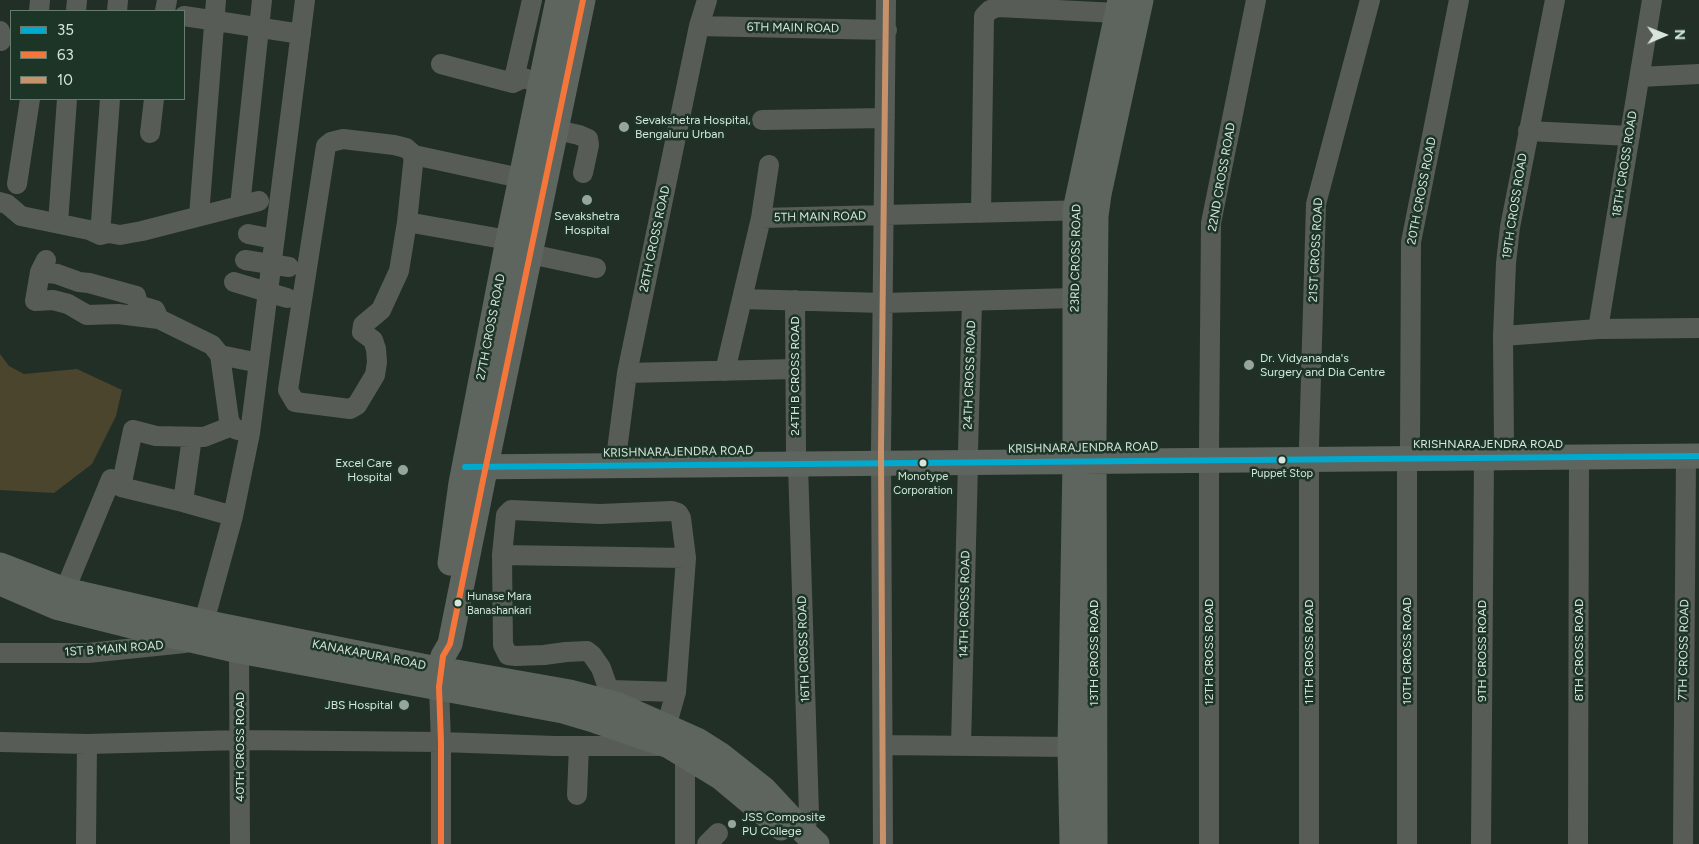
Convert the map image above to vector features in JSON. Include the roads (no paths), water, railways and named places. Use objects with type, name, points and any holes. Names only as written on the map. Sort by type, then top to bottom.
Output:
[{"type":"main road","name":"27TH CROSS ROAD","points":[[441,671],[450,644],[508,240],[558,0]]},
{"type":"main road","name":"27TH CROSS ROAD","points":[[477,461],[530,254],[583,0]]},
{"type":"main road","name":"23RD CROSS ROAD","points":[[1084,455],[1075,298],[1086,210],[1128,8]]},
{"type":"main road","name":"23RD CROSS ROAD","points":[[1084,455],[1086,210]]},
{"type":"main road","name":"KRISHNARAJENDRA ROAD","points":[[477,461],[1494,451],[1695,451]]},
{"type":"main road","points":[[1494,451],[1580,457],[1695,451]]},
{"type":"main road","name":"13TH CROSS ROAD","points":[[1072,844],[1070,747],[1084,455]]},
{"type":"main road","name":"13TH CROSS ROAD","points":[[1084,455],[1094,844]]},
{"type":"main road","name":"KANAKAPURA ROAD","points":[[0,565],[64,590],[201,632],[240,650],[441,671]]},
{"type":"main road","name":"KANAKAPURA ROAD","points":[[0,583],[56,607],[441,671],[563,711],[674,743],[807,840]]},
{"type":"main road","name":"KANAKAPURA ROAD","points":[[674,743],[699,741],[741,770],[764,789],[807,840]]},
{"type":"street","points":[[199,216],[216,0]]},
{"type":"street","points":[[0,202],[8,204],[21,216],[89,230],[100,235],[109,232],[120,235],[142,231],[249,204],[262,0]]},
{"type":"street","points":[[201,632],[233,516],[241,430],[258,363],[267,292],[280,265],[274,239],[305,0]]},
{"type":"street","points":[[512,83],[532,0]]},
{"type":"street","name":"26TH CROSS ROAD","points":[[616,459],[627,373],[699,26],[707,0]]},
{"type":"street","points":[[883,844],[881,457],[886,0]]},
{"type":"street","name":"22ND CROSS ROAD","points":[[1209,454],[1211,223],[1256,0]]},
{"type":"street","name":"21ST CROSS ROAD","points":[[1309,453],[1316,204],[1370,0]]},
{"type":"street","name":"20TH CROSS ROAD","points":[[1408,452],[1411,242],[1460,0]]},
{"type":"street","name":"19TH CROSS ROAD","points":[[1494,451],[1510,227],[1556,0]]},
{"type":"street","name":"18TH CROSS ROAD","points":[[1598,329],[1652,0]]},
{"type":"street","points":[[981,213],[984,16],[990,10],[998,8],[1128,8]]},
{"type":"street","points":[[185,16],[301,34]]},
{"type":"street","name":"6TH MAIN ROAD","points":[[699,26],[887,30]]},
{"type":"street","points":[[441,64],[512,83],[520,93],[539,90]]},
{"type":"street","points":[[1640,77],[1699,74]]},
{"type":"street","points":[[17,184],[30,100]]},
{"type":"street","points":[[58,223],[67,100]]},
{"type":"street","points":[[100,235],[110,100]]},
{"type":"street","points":[[150,133],[154,100]]},
{"type":"street","points":[[762,120],[886,118]]},
{"type":"street","points":[[531,125],[580,135],[588,139],[589,145],[583,173]]},
{"type":"street","points":[[1528,131],[1630,136]]},
{"type":"street","points":[[414,155],[407,222],[399,271],[381,310],[363,325],[362,332],[373,340],[376,349],[375,375],[357,405],[350,409],[295,402],[288,390],[326,146],[342,139],[394,145],[406,148],[414,155],[520,178]]},
{"type":"street","points":[[761,218],[769,164]]},
{"type":"street","name":"5TH MAIN ROAD","points":[[725,371],[761,218],[1086,210]]},
{"type":"street","points":[[407,222],[508,240]]},
{"type":"street","points":[[248,234],[274,239]]},
{"type":"street","points":[[530,254],[596,268]]},
{"type":"street","points":[[245,260],[280,265]]},
{"type":"street","points":[[158,319],[155,310],[138,305],[136,296],[79,282],[57,274],[43,266],[35,301],[54,300],[68,304],[87,315],[118,314],[158,319],[212,345],[220,355],[229,420],[241,430]]},
{"type":"street","points":[[234,282],[286,298]]},
{"type":"street","points":[[742,299],[883,303],[1075,298]]},
{"type":"street","name":"24TH B CROSS ROAD","points":[[795,300],[797,458]]},
{"type":"street","name":"24TH CROSS ROAD","points":[[968,456],[972,301]]},
{"type":"street","points":[[1503,336],[1598,329],[1699,328]]},
{"type":"street","points":[[220,355],[258,363]]},
{"type":"street","points":[[627,373],[796,369]]},
{"type":"street","points":[[233,516],[121,487],[133,430],[156,436],[204,437],[241,430]]},
{"type":"street","points":[[183,502],[192,437]]},
{"type":"street","name":"9TH CROSS ROAD","points":[[1481,844],[1494,451]]},
{"type":"street","name":"7TH CROSS ROAD","points":[[1683,844],[1695,451]]},
{"type":"street","name":"10TH CROSS ROAD","points":[[1407,844],[1408,452]]},
{"type":"street","name":"11TH CROSS ROAD","points":[[1309,453],[1309,844]]},
{"type":"street","name":"12TH CROSS ROAD","points":[[1209,454],[1209,844]]},
{"type":"street","name":"14TH CROSS ROAD","points":[[962,746],[968,456]]},
{"type":"street","name":"8TH CROSS ROAD","points":[[1578,844],[1580,457]]},
{"type":"street","name":"16TH CROSS ROAD","points":[[797,458],[809,814],[807,840]]},
{"type":"street","points":[[64,590],[111,479]]},
{"type":"street","points":[[676,692],[611,690],[607,686],[601,668],[587,651],[544,655],[508,655],[503,646],[502,556],[506,515],[511,510],[600,514],[672,511],[678,513],[681,518],[686,558],[674,743],[685,844]]},
{"type":"street","points":[[502,556],[686,558]]},
{"type":"street","name":"1ST B MAIN ROAD","points":[[0,653],[88,653],[201,632]]},
{"type":"street","name":"40TH CROSS ROAD","points":[[240,650],[240,844]]},
{"type":"street","points":[[441,671],[441,844]]},
{"type":"street","points":[[0,742],[87,744],[240,740],[441,742],[579,746],[674,743]]},
{"type":"street","points":[[86,844],[87,744]]},
{"type":"street","points":[[883,745],[1070,747]]},
{"type":"street","points":[[577,795],[579,746]]},
{"type":"place","name":"Sevakshetra Hospital, Bengaluru Urban","points":[[624,127]]},
{"type":"place","name":"Sevakshetra Hospital","points":[[587,200]]},
{"type":"place","name":"Dr. Vidyananda's Surgery and Dia Centre","points":[[1249,365]]},
{"type":"place","name":"Puppet Stop","points":[[1282,460]]},
{"type":"place","name":"Monotype Corporation","points":[[923,463]]},
{"type":"place","name":"Excel Care Hospital","points":[[403,470]]},
{"type":"place","name":"Hunase Mara Banashankari","points":[[458,603]]},
{"type":"place","name":"JBS Hospital","points":[[404,705]]},
{"type":"place","name":"JSS Composite PU College","points":[[732,824]]}]
